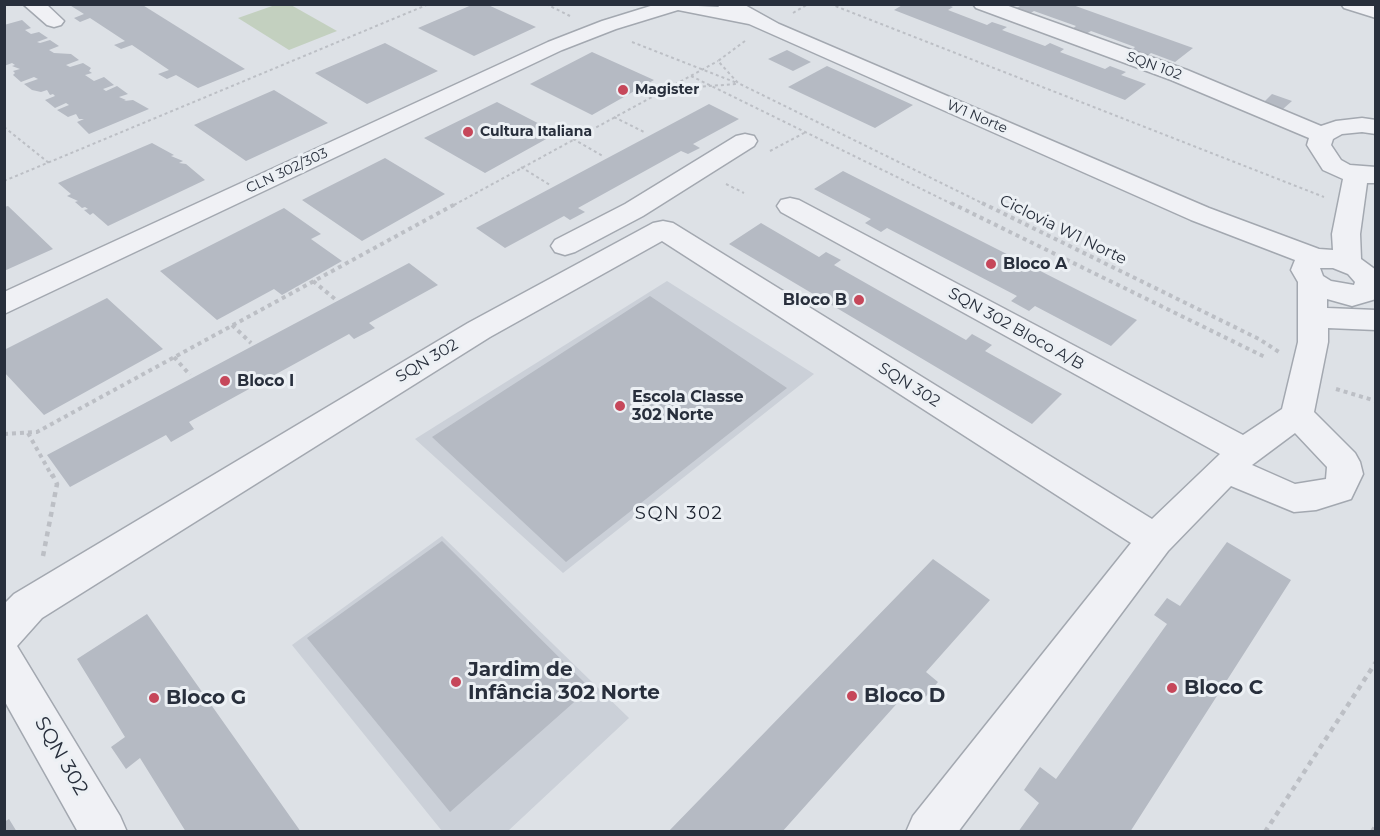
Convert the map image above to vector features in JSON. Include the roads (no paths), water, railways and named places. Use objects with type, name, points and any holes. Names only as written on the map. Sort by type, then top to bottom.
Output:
[{"type":"street","points":[[33,4],[54,21]]},
{"type":"street","name":"CLN 302/303","points":[[594,27],[615,4]]},
{"type":"street","name":"W1 Norte","points":[[727,4],[755,19],[1200,214],[1324,261]]},
{"type":"street","name":"SQN 102","points":[[983,4],[1179,75],[1322,135]]},
{"type":"street","points":[[1351,4],[1376,12]]},
{"type":"street","name":"CLN 302/303","points":[[10,304],[594,27],[677,6]]},
{"type":"street","name":"W1 Norte","points":[[677,6],[755,19]]},
{"type":"street","points":[[1324,261],[1346,234],[1351,207],[1366,175],[1332,165],[1319,145],[1322,135],[1347,126],[1376,128]]},
{"type":"street","points":[[565,246],[634,210],[746,141]]},
{"type":"street","name":"SQN 302 Bloco A/B","points":[[790,206],[1236,460],[1268,488],[1294,498],[1339,489],[1346,474],[1343,462],[1297,415]]},
{"type":"street","name":"SQN 302","points":[[634,210],[1155,540]]},
{"type":"street","name":"W1 Norte","points":[[1200,214],[1267,239],[1305,243],[1324,261]]},
{"type":"street","name":"SQN 302","points":[[4,633],[28,606],[196,502],[479,330],[663,229]]},
{"type":"street","points":[[1324,261],[1345,315]]},
{"type":"street","points":[[1324,261],[1345,315]]},
{"type":"street","points":[[929,831],[1155,540],[1236,460],[1297,415],[1345,315],[1370,280],[1365,274],[1324,261]]},
{"type":"street","points":[[1345,315],[1376,320]]},
{"type":"street","name":"SQN 302","points":[[11,670],[105,831]]},
{"type":"place","name":"Magister","points":[[623,90]]},
{"type":"place","name":"Cultura Italiana","points":[[468,132]]},
{"type":"place","name":"Bloco A","points":[[991,264]]},
{"type":"place","name":"Bloco B","points":[[859,300]]},
{"type":"place","name":"Bloco I","points":[[225,381]]},
{"type":"place","name":"Escola Classe 302 Norte","points":[[620,406]]},
{"type":"place","name":"Jardim de Infância 302 Norte","points":[[456,682]]},
{"type":"place","name":"Bloco C","points":[[1172,688]]},
{"type":"place","name":"Bloco D","points":[[852,696]]},
{"type":"place","name":"Bloco G","points":[[154,698]]},
{"type":"district","name":"SQN 302","points":[[679,514]]}]
